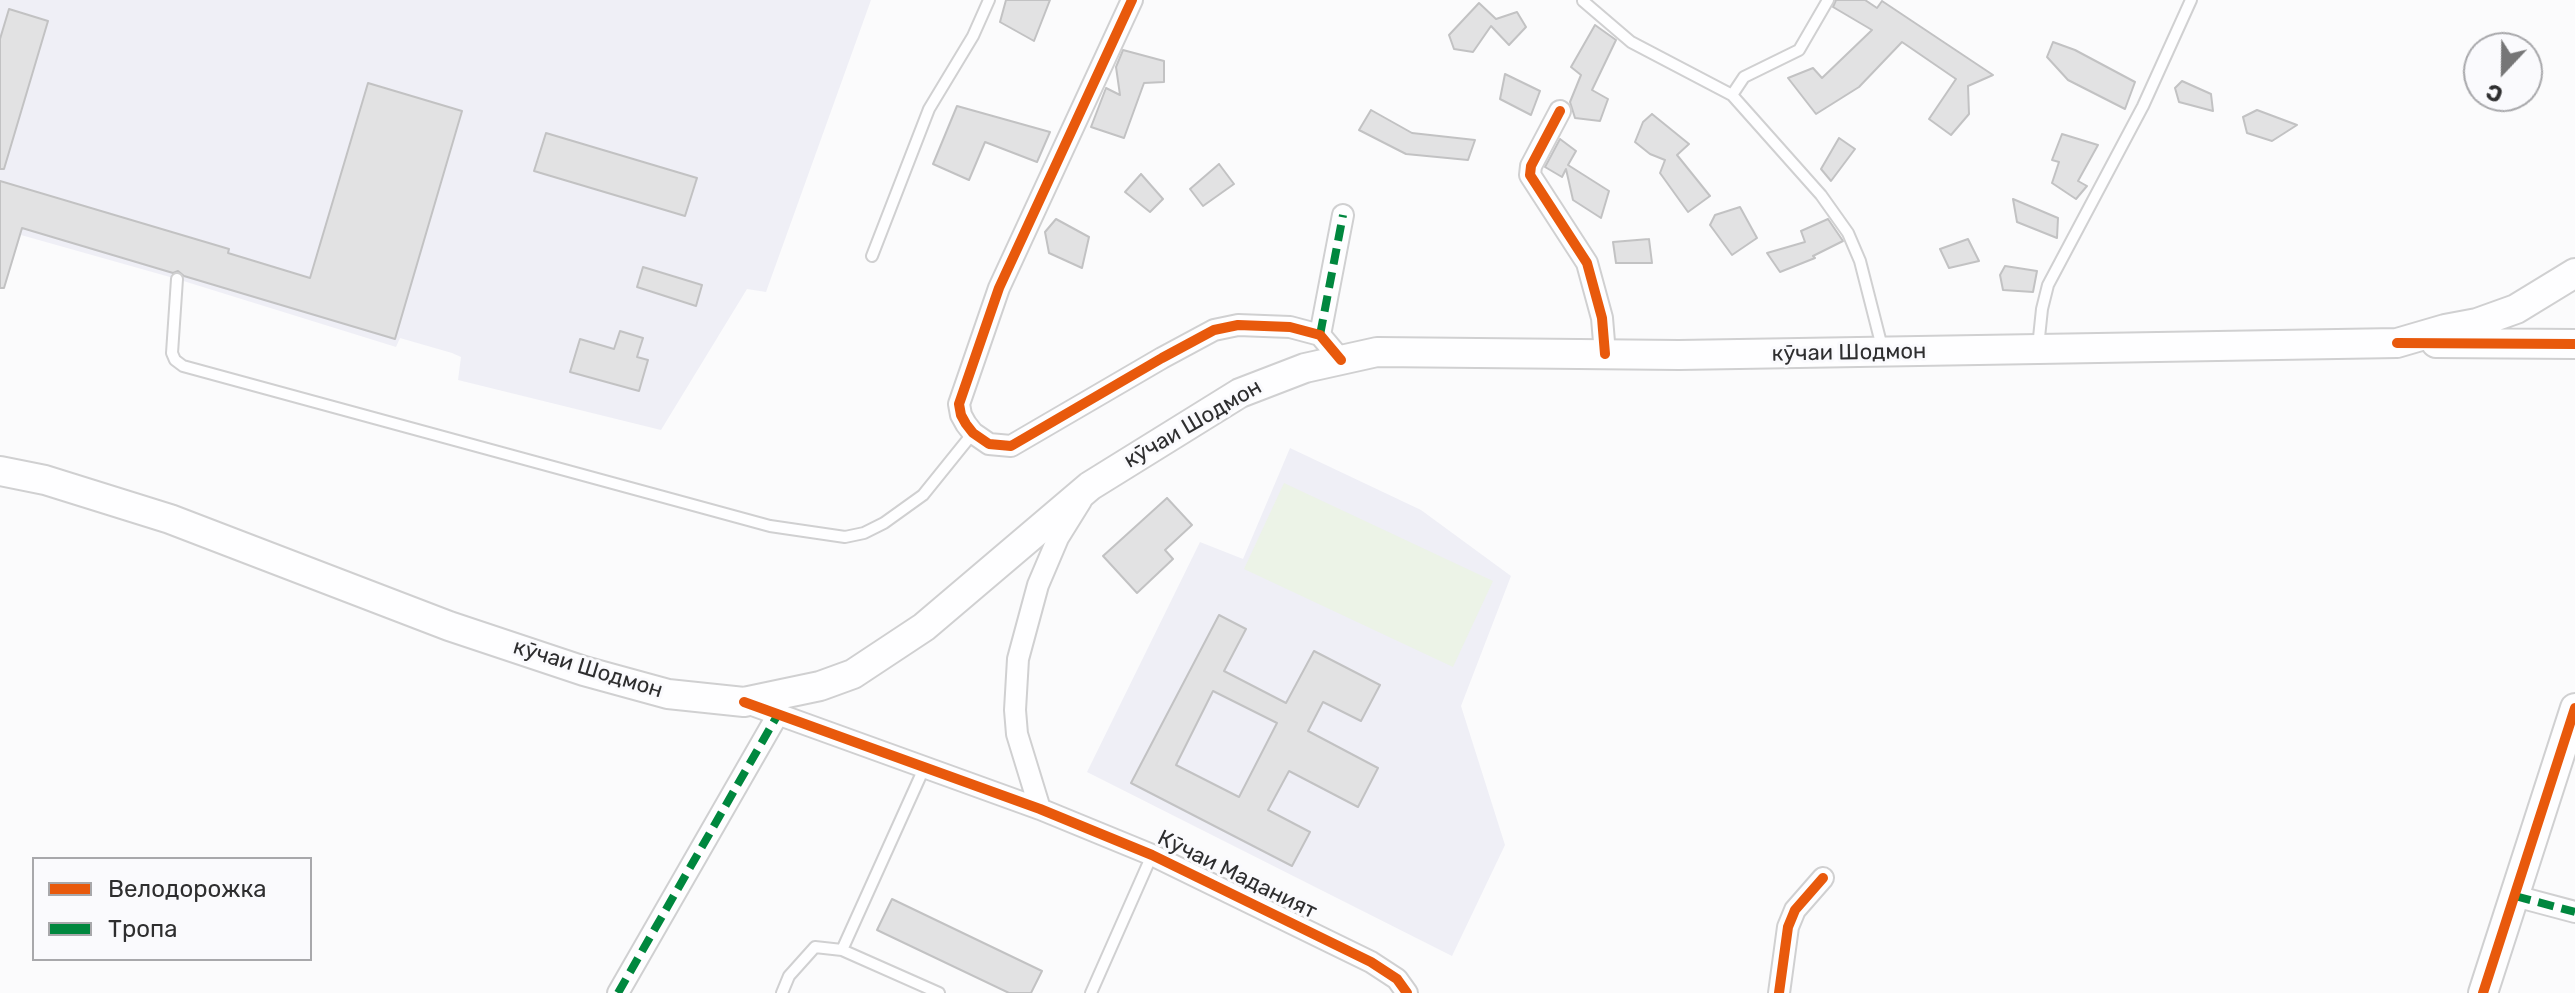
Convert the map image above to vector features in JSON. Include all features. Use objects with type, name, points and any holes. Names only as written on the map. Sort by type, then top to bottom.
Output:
[{"type":"main road","name":"кӯчаи Шодмон","points":[[0,471],[45,480],[170,519],[449,626],[584,671],[668,694],[744,702],[820,686],[853,674],[884,656],[924,627],[1090,486],[1240,393],[1305,368],[1377,352],[1884,352],[2397,343],[2477,323],[2516,309],[2575,273]]},
{"type":"main road","points":[[2397,343],[2575,344]]},
{"type":"main road","points":[[2483,993],[2575,708]]},
{"type":"street","points":[[1132,0],[999,288],[959,404],[961,415],[973,433],[996,446],[1011,446],[1214,330],[1238,325],[1290,327],[1320,335],[1341,360]]},
{"type":"street","points":[[1560,111],[1531,166],[1530,175],[1587,263],[1602,318],[1605,354]]},
{"type":"street","points":[[1320,335],[1343,215]]},
{"type":"street","points":[[1040,809],[1017,734],[1018,659],[1044,571],[1058,538],[1090,486]]},
{"type":"street","name":"Кӯчаи Маданият","points":[[744,702],[1040,809],[1152,855],[1371,962],[1397,979],[1407,993]]},
{"type":"street","points":[[618,993],[777,716]]},
{"type":"street","points":[[1779,993],[1788,927],[1795,910],[1823,878]]},
{"type":"street","points":[[2515,896],[2575,912]]},
{"type":"lane","points":[[872,256],[929,109],[973,36],[989,0]]},
{"type":"lane","points":[[1732,95],[1744,77],[1799,50],[1828,0]]},
{"type":"lane","points":[[2038,350],[2048,285],[2143,106],[2191,0]]},
{"type":"lane","points":[[1583,1],[1631,42],[1732,95],[1821,195],[1848,233],[1860,261],[1884,352]]},
{"type":"lane","points":[[177,279],[172,353],[183,366],[770,526],[845,537],[864,533],[923,495],[973,433]]},
{"type":"lane","points":[[842,950],[925,766]]},
{"type":"lane","points":[[1091,993],[1152,855]]},
{"type":"lane","points":[[782,993],[789,976],[815,947],[842,950],[939,993]]},
{"type":"shaded area","points":[[0,0],[871,0],[766,292],[747,289],[661,430],[458,380],[461,357],[452,353],[400,338],[396,347],[177,279],[21,235],[6,282],[0,280]]},
{"type":"shaded area","points":[[1290,448],[1421,510],[1511,576],[1461,706],[1505,845],[1452,956],[1087,772],[1200,542],[1243,559]]},
{"type":"shaded area","points":[[1284,483],[1493,581],[1453,667],[1244,569]]},
{"type":"building","points":[[1006,0],[1050,0],[1034,41],[1000,22]]},
{"type":"building","points":[[1836,0],[1865,0],[1877,8],[1882,1],[1993,75],[1968,86],[1969,114],[1951,135],[1929,119],[1956,79],[1902,42],[1859,87],[1816,114],[1788,78],[1813,68],[1822,78],[1872,30],[1833,7]]},
{"type":"building","points":[[1479,3],[1496,19],[1517,12],[1526,27],[1509,45],[1491,26],[1473,52],[1454,49],[1449,35]]},
{"type":"building","points":[[9,9],[48,21],[4,169],[0,169],[0,39]]},
{"type":"building","points":[[1595,25],[1616,40],[1592,90],[1608,99],[1600,121],[1575,118],[1570,102],[1581,75],[1571,67]]},
{"type":"building","points":[[2053,42],[2075,50],[2135,82],[2125,109],[2068,80],[2047,57]]},
{"type":"building","points":[[1123,50],[1164,61],[1164,82],[1144,83],[1124,138],[1091,127],[1106,88],[1120,95],[1116,67]]},
{"type":"building","points":[[1505,74],[1540,91],[1531,115],[1500,99]]},
{"type":"building","points":[[2182,81],[2211,94],[2213,111],[2179,102],[2175,88]]},
{"type":"building","points":[[368,83],[462,111],[395,339],[184,276],[178,271],[173,273],[22,228],[4,288],[0,288],[0,181],[229,249],[228,253],[310,278]]},
{"type":"building","points":[[957,106],[1050,132],[1037,162],[985,142],[969,180],[933,164]]},
{"type":"building","points":[[1371,110],[1412,133],[1475,140],[1468,160],[1406,154],[1359,130]]},
{"type":"building","points":[[2257,110],[2297,125],[2272,141],[2247,133],[2243,117]]},
{"type":"building","points":[[1652,114],[1689,144],[1677,155],[1710,196],[1688,212],[1660,173],[1665,160],[1650,154],[1635,142],[1643,122]]},
{"type":"building","points":[[546,133],[697,178],[685,216],[534,171]]},
{"type":"building","points":[[2062,134],[2098,145],[2078,181],[2087,186],[2076,199],[2052,183],[2059,162],[2052,160]]},
{"type":"building","points":[[1839,138],[1855,149],[1831,181],[1821,169]]},
{"type":"building","points":[[1560,139],[1576,151],[1568,165],[1609,191],[1601,218],[1573,200],[1566,169],[1562,177],[1545,167]]},
{"type":"building","points":[[1219,164],[1234,184],[1203,206],[1190,189]]},
{"type":"building","points":[[1141,174],[1163,199],[1150,212],[1125,192]]},
{"type":"building","points":[[2013,199],[2058,218],[2057,238],[2017,222]]},
{"type":"building","points":[[1740,207],[1757,238],[1732,255],[1710,225],[1715,215]]},
{"type":"building","points":[[1056,219],[1089,237],[1082,268],[1049,253],[1045,232]]},
{"type":"building","points":[[1828,219],[1843,241],[1813,256],[1815,258],[1780,272],[1767,253],[1805,242],[1801,231]]},
{"type":"building","points":[[1649,239],[1652,263],[1616,263],[1613,242]]},
{"type":"building","points":[[1968,239],[1979,261],[1949,268],[1940,249]]},
{"type":"building","points":[[2005,266],[2037,271],[2033,292],[2003,290],[2000,275]]},
{"type":"building","points":[[643,267],[702,285],[696,306],[637,287]]},
{"type":"building","points":[[620,331],[643,338],[637,357],[648,360],[639,391],[570,372],[580,339],[614,349]]},
{"type":"building","points":[[1167,498],[1192,525],[1165,550],[1173,559],[1137,593],[1103,556]]},
{"type":"building","points":[[1219,615],[1246,629],[1224,671],[1286,703],[1314,651],[1380,685],[1361,721],[1323,702],[1308,731],[1378,768],[1358,807],[1289,771],[1268,810],[1310,832],[1292,866],[1131,783]],"holes":[[[1213,691],[1277,723],[1239,797],[1176,765]]]},
{"type":"building","points":[[892,899],[1042,971],[1031,993],[1009,993],[877,930]]},
{"type":"marked path","points":[[1320,335],[1343,215]]},
{"type":"marked path","points":[[618,993],[777,716]]},
{"type":"marked path","points":[[2515,896],[2575,912]]},
{"type":"cycle path","points":[[1132,0],[999,288],[959,404],[966,424],[989,444],[1011,446],[1214,330],[1238,325],[1290,327],[1320,335],[1341,360]]},
{"type":"cycle path","points":[[1560,111],[1531,166],[1530,175],[1587,263],[1602,318],[1605,354]]},
{"type":"cycle path","points":[[2397,343],[2575,344]]},
{"type":"cycle path","points":[[744,702],[1040,809],[1152,855],[1371,962],[1397,979],[1407,993]]},
{"type":"cycle path","points":[[2483,993],[2575,708]]},
{"type":"cycle path","points":[[1779,993],[1788,927],[1795,910],[1823,878]]}]
